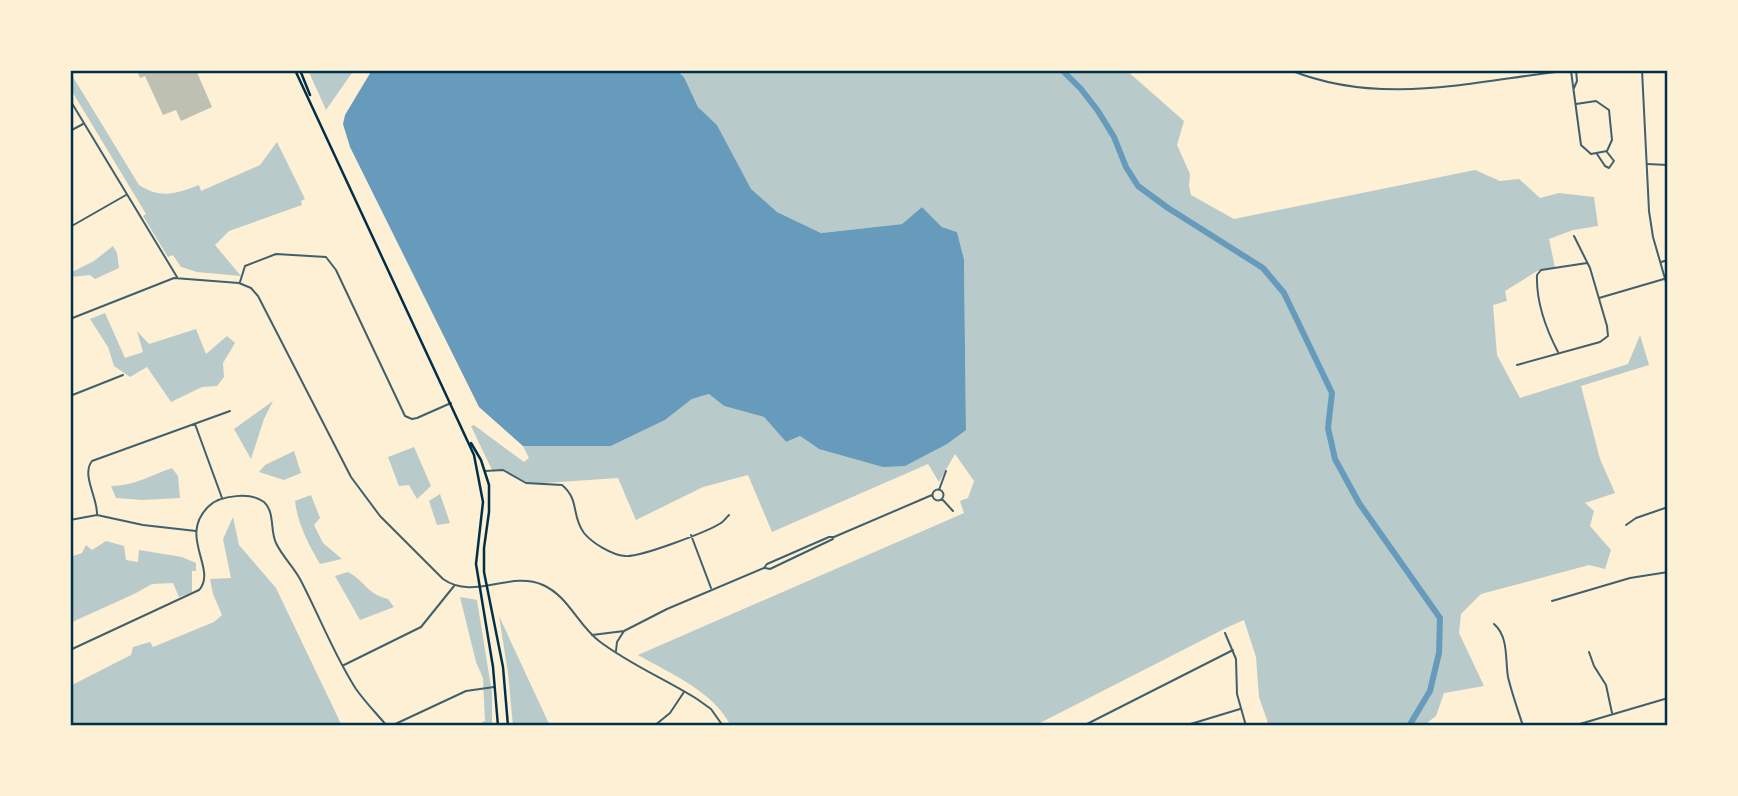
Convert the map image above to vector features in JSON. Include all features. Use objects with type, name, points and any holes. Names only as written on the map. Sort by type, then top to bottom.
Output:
[{"type":"main road","points":[[298,70],[485,471],[490,499],[483,559],[485,586],[503,667],[508,726]]},
{"type":"main road","points":[[466,434],[482,488],[476,555],[498,726]]},
{"type":"street","points":[[1290,70],[1340,85],[1396,91],[1573,70],[1574,89],[1576,104],[1583,148],[1588,153],[1607,151],[1612,140],[1609,110],[1597,101],[1576,104]]},
{"type":"street","points":[[1521,70],[1522,76]]},
{"type":"street","points":[[1642,70],[1650,225],[1668,289]]},
{"type":"street","points":[[70,100],[178,277]]},
{"type":"street","points":[[70,131],[84,123]]},
{"type":"street","points":[[1598,154],[1605,166],[1611,167],[1614,161],[1607,151]]},
{"type":"street","points":[[1646,164],[1668,165]]},
{"type":"street","points":[[70,227],[126,195]]},
{"type":"street","points":[[1517,365],[1606,338],[1608,332],[1599,298],[1588,263],[1574,236]]},
{"type":"street","points":[[239,283],[245,266],[271,255],[326,257],[337,270],[405,416],[414,419],[452,403]]},
{"type":"street","points":[[1660,262],[1668,260]]},
{"type":"street","points":[[1559,353],[1549,335],[1540,306],[1536,275],[1541,270],[1588,263]]},
{"type":"street","points":[[70,319],[178,277],[239,283],[253,290],[359,488],[380,516],[443,579],[454,586],[485,586],[520,580],[534,581],[547,587],[560,596],[591,635],[616,653],[685,691],[711,709],[723,726]]},
{"type":"street","points":[[1599,298],[1665,279]]},
{"type":"street","points":[[70,396],[123,375]]},
{"type":"street","points":[[97,515],[96,499],[88,473],[92,461],[230,411]]},
{"type":"street","points":[[195,423],[222,499]]},
{"type":"street","points":[[485,471],[503,470],[526,483],[562,485],[573,498],[584,534],[619,555],[636,556],[722,522],[729,515]]},
{"type":"street","points":[[939,490],[946,471]]},
{"type":"street","points":[[591,635],[624,631],[800,549],[834,537],[939,490]]},
{"type":"street","points":[[939,490],[943,494],[942,499],[953,511]]},
{"type":"street","points":[[932,495],[936,500],[942,499]]},
{"type":"street","points":[[70,650],[199,590],[206,573],[199,556],[196,531],[205,510],[215,501],[249,497],[266,504],[270,511],[275,542],[299,579],[357,691],[389,726],[466,691],[495,687]]},
{"type":"street","points":[[1626,525],[1636,518],[1668,507]]},
{"type":"street","points":[[70,520],[97,515],[143,525],[196,531]]},
{"type":"street","points":[[691,535],[711,589]]},
{"type":"street","points":[[764,568],[770,569],[801,556],[832,542],[834,537]]},
{"type":"street","points":[[1552,601],[1630,578],[1668,572]]},
{"type":"street","points":[[343,665],[421,627],[454,586]]},
{"type":"street","points":[[1494,624],[1504,645],[1508,676],[1523,726]]},
{"type":"street","points":[[616,653],[617,642],[624,631]]},
{"type":"street","points":[[1225,632],[1236,663],[1236,686],[1246,726]]},
{"type":"street","points":[[1083,726],[1233,650]]},
{"type":"street","points":[[1589,652],[1595,670],[1606,685],[1612,715]]},
{"type":"street","points":[[654,726],[670,713],[685,691]]},
{"type":"street","points":[[1573,726],[1668,698]]},
{"type":"street","points":[[1184,726],[1241,709]]},
{"type":"street","points":[[1589,721],[1591,726]]},
{"type":"street","points":[[1091,722],[1094,726]]},
{"type":"shaded area","points":[[308,70],[354,70],[326,110]]},
{"type":"shaded area","points":[[676,70],[1126,70],[1184,121],[1177,145],[1190,174],[1191,195],[1234,219],[1475,170],[1500,181],[1519,179],[1540,198],[1559,193],[1594,197],[1598,226],[1573,230],[1549,239],[1555,268],[1537,271],[1505,291],[1507,301],[1493,305],[1497,355],[1520,398],[1628,364],[1640,335],[1649,365],[1581,386],[1600,459],[1615,493],[1585,503],[1594,511],[1590,526],[1611,550],[1605,569],[1589,565],[1481,594],[1461,614],[1459,633],[1484,686],[1444,693],[1436,716],[1423,726],[1269,726],[1259,697],[1256,657],[1244,620],[1034,726],[731,726],[714,703],[702,693],[638,655],[964,513],[960,501],[968,498],[974,481],[955,454],[939,482],[928,464],[772,532],[748,475],[703,487],[636,520],[618,478],[530,484],[504,470],[492,470],[471,426],[474,425],[524,462],[529,458],[523,446],[611,446],[665,420],[692,399],[709,394],[724,406],[764,417],[786,442],[800,436],[819,449],[966,430],[964,259],[957,232],[942,227],[922,207],[902,224],[821,233],[777,212],[751,190],[717,125],[698,107],[684,77]]},
{"type":"shaded area","points":[[70,72],[139,185],[161,194],[175,193],[199,185],[201,191],[260,165],[277,142],[305,199],[301,201],[302,205],[229,231],[215,245],[241,276],[197,272],[181,267],[173,255],[168,257],[143,216],[146,214],[70,88]]},
{"type":"shaded area","points":[[113,246],[119,268],[95,279],[90,275],[71,277],[72,272],[94,261]]},
{"type":"shaded area","points":[[105,313],[125,358],[143,352],[137,331],[149,344],[196,329],[206,354],[227,336],[235,343],[223,363],[224,377],[217,386],[202,387],[171,402],[147,367],[130,377],[114,366],[108,347],[90,319]]},
{"type":"shaded area","points":[[273,401],[264,419],[251,459],[234,429]]},
{"type":"shaded area","points":[[414,447],[431,486],[417,499],[409,485],[399,486],[388,457]]},
{"type":"shaded area","points":[[294,451],[301,473],[284,480],[259,472],[265,465]]},
{"type":"shaded area","points":[[172,468],[178,476],[180,498],[116,498],[111,486],[135,482]]},
{"type":"shaded area","points":[[440,494],[450,523],[437,525],[429,501]]},
{"type":"shaded area","points":[[311,495],[320,518],[314,525],[323,543],[342,559],[320,564],[308,541],[298,518],[295,501]]},
{"type":"shaded area","points":[[233,517],[239,545],[276,588],[342,726],[70,726],[70,686],[131,655],[133,647],[150,642],[153,647],[214,622],[222,615],[210,579],[231,578],[223,539]]},
{"type":"shaded area","points":[[106,541],[124,546],[126,560],[138,562],[139,550],[182,557],[196,563],[196,571],[192,571],[192,592],[179,597],[173,583],[152,584],[70,623],[70,557],[82,553],[86,545],[92,550]]},
{"type":"shaded area","points":[[348,572],[375,594],[388,599],[394,607],[360,620],[335,576]]},
{"type":"shaded area","points":[[460,597],[477,600],[492,693],[492,726],[474,726],[485,721],[483,678],[476,662]]},
{"type":"shaded area","points":[[499,616],[550,726],[513,726]]},
{"type":"water","points":[[372,70],[676,70],[684,77],[698,107],[717,125],[751,189],[777,212],[821,233],[902,224],[922,207],[942,227],[957,232],[964,259],[966,430],[947,444],[905,466],[883,467],[819,449],[800,436],[786,442],[764,417],[724,406],[709,394],[692,399],[665,420],[611,446],[523,446],[479,407],[350,147],[343,124],[345,115]]},
{"type":"building","points":[[137,70],[196,70],[212,107],[181,121],[176,110],[163,115],[145,76],[140,78]]},
{"type":"waterway","points":[[1062,70],[1098,111],[1138,186],[1263,268],[1284,293],[1332,393],[1328,428],[1335,459],[1359,503],[1440,618],[1439,653],[1430,691],[1409,726]]}]
